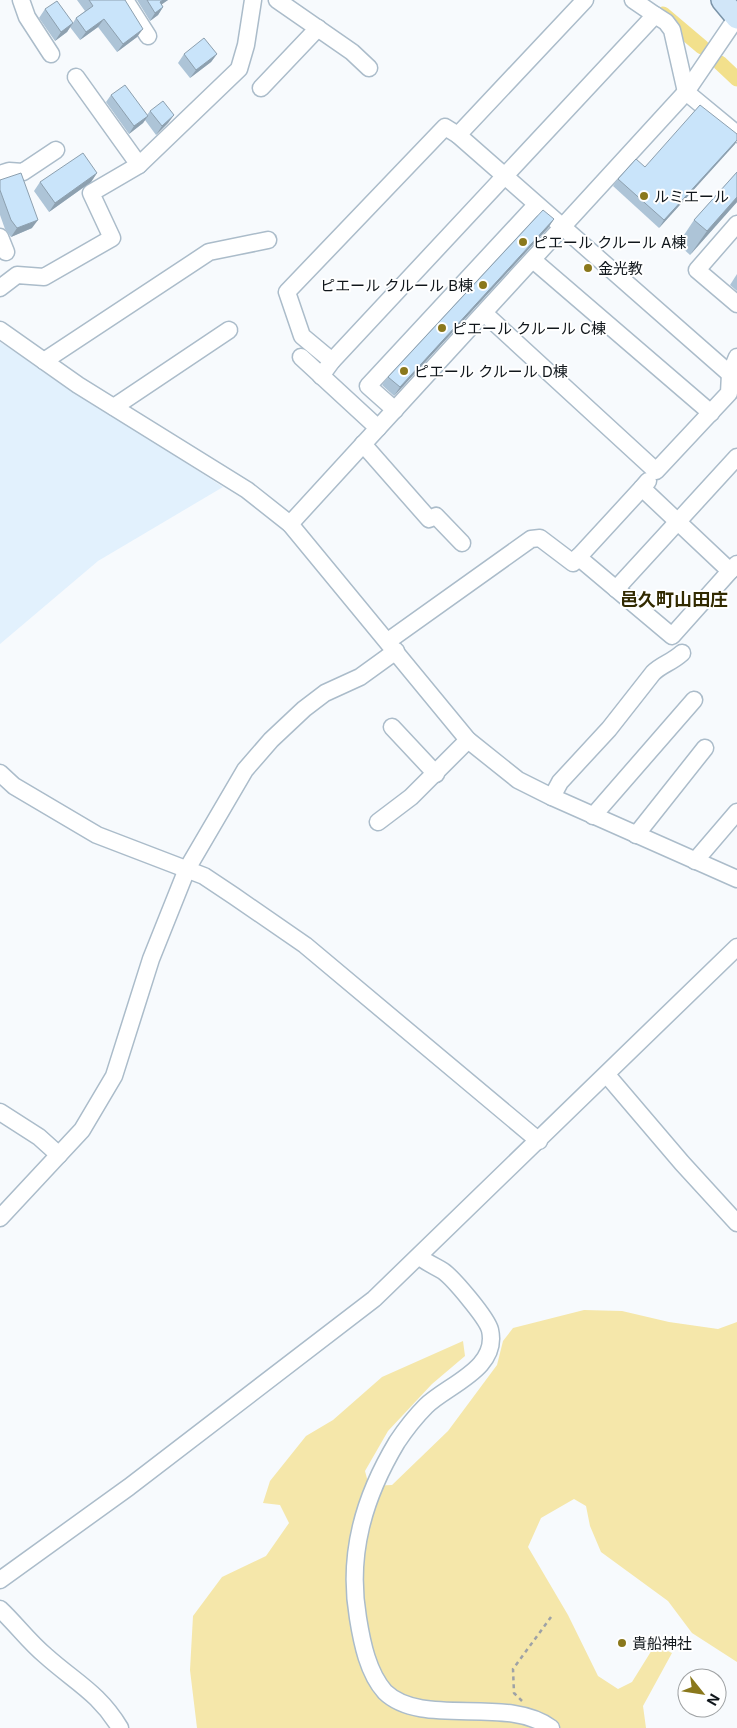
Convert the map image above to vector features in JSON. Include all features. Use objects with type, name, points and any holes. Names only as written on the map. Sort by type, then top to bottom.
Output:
[{"type":"main road","points":[[722,0],[737,17]]},
{"type":"street","points":[[22,0],[27,17],[51,54]]},
{"type":"street","points":[[125,0],[148,36]]},
{"type":"street","points":[[0,288],[17,275],[44,277],[112,238],[92,193],[139,165],[239,69],[246,44],[253,0]]},
{"type":"street","points":[[277,0],[352,52],[369,68]]},
{"type":"street","points":[[458,135],[585,0]]},
{"type":"street","points":[[634,0],[666,22],[672,30],[686,92],[737,134]]},
{"type":"street","points":[[322,376],[332,361],[655,15]]},
{"type":"street","points":[[290,524],[686,92],[737,17]]},
{"type":"street","points":[[262,88],[318,28]]},
{"type":"street","points":[[76,77],[139,165]]},
{"type":"street","points":[[332,361],[302,336],[287,292],[445,127],[458,135],[730,374]]},
{"type":"street","points":[[0,174],[9,171],[23,172],[56,150]]},
{"type":"street","points":[[395,410],[368,386],[536,205]]},
{"type":"street","points":[[737,224],[697,270],[737,304]]},
{"type":"street","points":[[44,361],[209,252],[268,240]]},
{"type":"street","points":[[533,260],[711,413]]},
{"type":"street","points":[[484,313],[656,471]]},
{"type":"street","points":[[0,330],[114,408],[247,490],[290,524],[468,740],[518,780],[552,798],[737,879]]},
{"type":"street","points":[[114,408],[229,330]]},
{"type":"street","points":[[301,357],[378,428]]},
{"type":"street","points":[[0,1218],[82,1130],[114,1076],[151,959],[187,869],[245,770],[271,740],[325,693],[360,677],[392,646],[531,539],[540,538],[573,563],[711,413],[733,395],[730,374],[737,358]]},
{"type":"street","points":[[363,444],[429,518],[436,516],[462,543]]},
{"type":"street","points":[[616,589],[737,457]]},
{"type":"street","points":[[578,557],[672,636],[734,568],[678,522],[642,488]]},
{"type":"street","points":[[552,798],[560,782],[609,729],[653,673],[659,667],[670,664],[682,653]]},
{"type":"street","points":[[593,816],[694,700]]},
{"type":"street","points":[[392,727],[436,774]]},
{"type":"street","points":[[378,822],[436,774],[468,740]]},
{"type":"street","points":[[636,835],[705,748]]},
{"type":"street","points":[[0,773],[14,786],[97,836],[204,876],[305,945],[539,1141]]},
{"type":"street","points":[[695,861],[737,812]]},
{"type":"street","points":[[0,1580],[129,1487],[346,1322],[420,1257],[737,947]]},
{"type":"street","points":[[607,1075],[682,1163],[737,1223]]},
{"type":"street","points":[[0,1112],[38,1137],[59,1155]]},
{"type":"street","points":[[420,1257],[444,1272],[472,1302],[490,1329],[490,1348],[477,1368],[426,1406],[398,1440],[379,1476],[363,1514],[354,1562],[355,1601],[362,1640],[372,1670],[385,1692],[397,1702],[417,1710],[510,1716],[544,1723],[551,1728]]},
{"type":"street","points":[[0,1609],[46,1656],[97,1697],[109,1710],[120,1728]]},
{"type":"path","points":[[514,1693],[513,1669],[551,1617]]},
{"type":"shaded area","points":[[0,342],[223,487],[98,561],[0,644]]},
{"type":"shaded area","points":[[584,1310],[622,1311],[669,1322],[718,1329],[737,1322],[737,1662],[692,1633],[668,1601],[601,1552],[590,1526],[586,1506],[574,1499],[541,1518],[528,1547],[568,1615],[598,1676],[618,1689],[632,1682],[655,1645],[672,1653],[643,1706],[646,1728],[197,1728],[190,1670],[193,1616],[222,1577],[266,1556],[289,1523],[280,1505],[263,1503],[270,1481],[306,1436],[333,1420],[382,1377],[463,1341],[465,1356],[432,1384],[388,1431],[365,1471],[369,1486],[392,1485],[448,1431],[497,1365],[503,1341],[513,1328]]},
{"type":"building","points":[[89,0],[125,0],[143,29],[123,44],[104,19],[86,32],[76,18],[93,6]]},
{"type":"building","points":[[147,0],[163,0],[160,2],[163,7],[155,13]]},
{"type":"building","points":[[57,1],[73,23],[61,32],[45,9]]},
{"type":"building","points":[[204,38],[217,54],[196,70],[184,54]]},
{"type":"building","points":[[125,85],[148,116],[134,126],[111,95]]},
{"type":"building","points":[[163,101],[174,115],[162,126],[150,111]]},
{"type":"building","points":[[700,105],[737,134],[737,140],[664,220],[618,179],[636,159],[645,167]]},
{"type":"building","points":[[83,153],[97,173],[55,203],[40,182]]},
{"type":"building","points":[[737,172],[737,197],[707,231],[694,220]]},
{"type":"building","points":[[21,173],[38,220],[17,228],[11,220],[0,190],[0,180]]},
{"type":"building","points":[[543,210],[554,219],[400,387],[388,377]]},
{"type":"waterway","points":[[663,14],[702,47]]},
{"type":"waterway","points":[[720,63],[737,79]]},
{"type":"place","name":"ルミエール","points":[[644,196]]},
{"type":"place","name":"ピエール クルール A棟","points":[[523,242]]},
{"type":"place","name":"金光教","points":[[588,268]]},
{"type":"place","name":"ピエール クルール B棟","points":[[483,285]]},
{"type":"place","name":"ピエール クルール C棟","points":[[442,328]]},
{"type":"place","name":"ピエール クルール D棟","points":[[404,371]]},
{"type":"place","name":"貴船神社","points":[[622,1643]]},
{"type":"district","name":"邑久町山田庄","points":[[674,599]]}]
